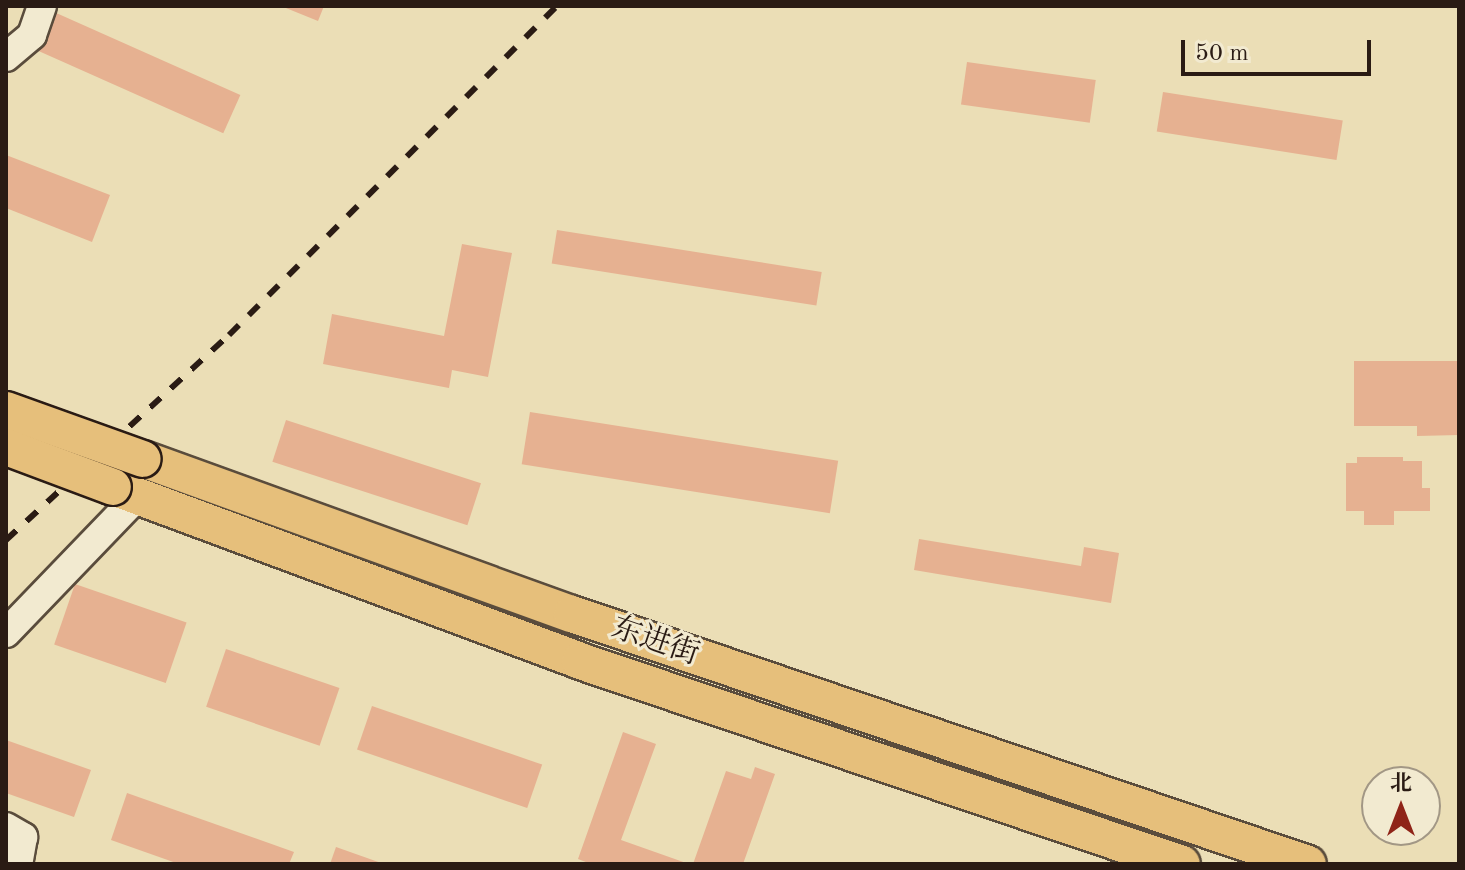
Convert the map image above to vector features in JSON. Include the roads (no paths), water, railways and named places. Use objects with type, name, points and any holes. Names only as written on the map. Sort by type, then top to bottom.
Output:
[{"type":"main road","name":"东进街","points":[[6,410],[572,614],[1308,864]]},
{"type":"main road","name":"东进街","points":[[6,447],[580,661],[1182,864]]},
{"type":"street","points":[[6,57],[32,35],[42,6]]},
{"type":"street","points":[[6,633],[126,492]]},
{"type":"street","points":[[6,827],[23,837],[18,864]]},
{"type":"railway","points":[[6,540],[229,335],[557,6]]}]
